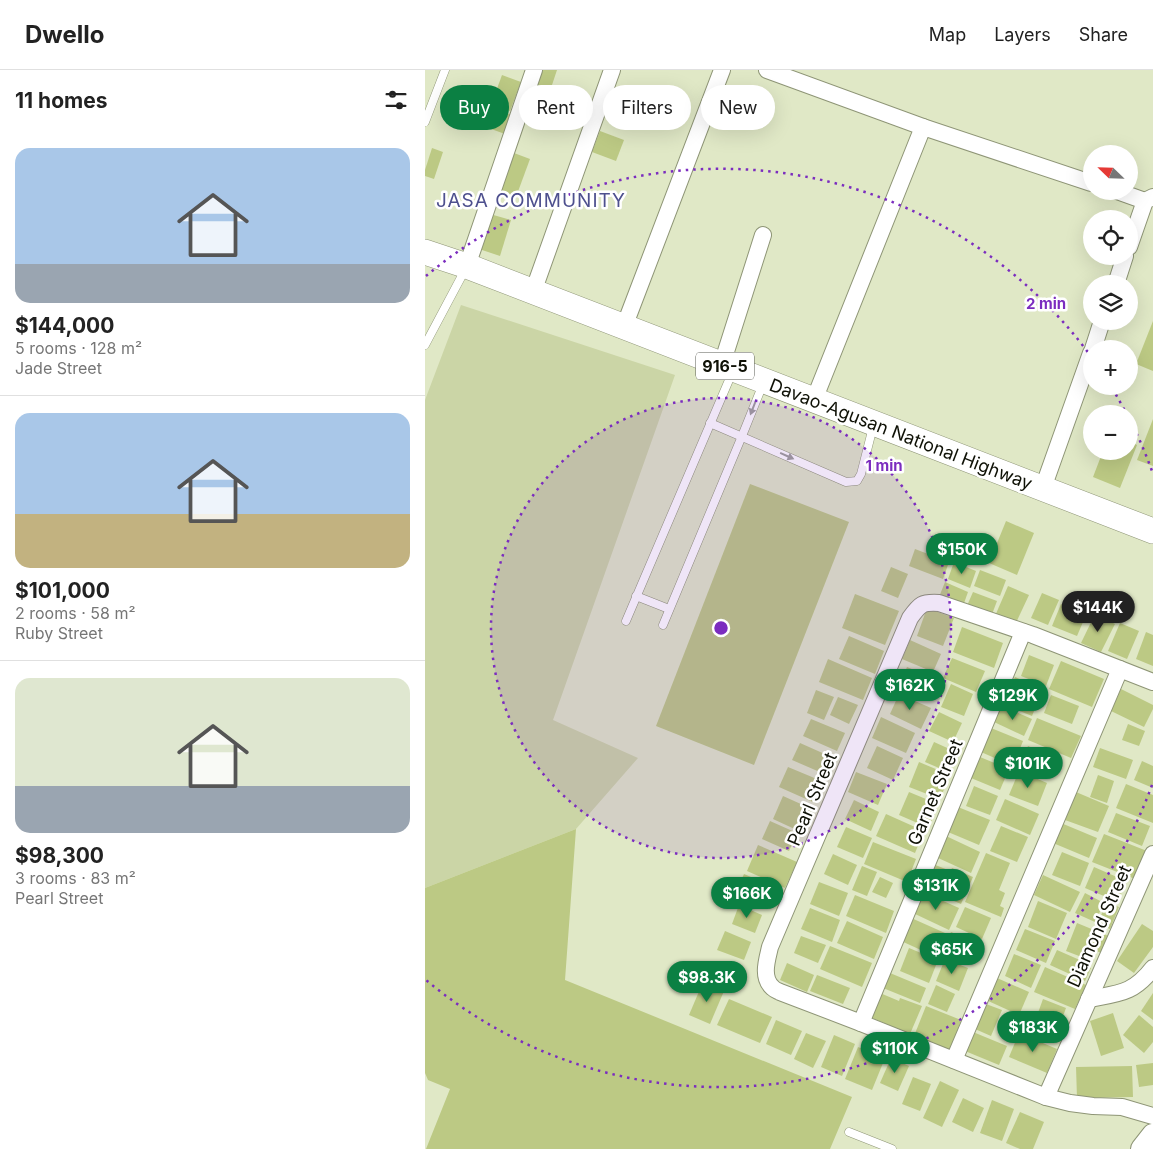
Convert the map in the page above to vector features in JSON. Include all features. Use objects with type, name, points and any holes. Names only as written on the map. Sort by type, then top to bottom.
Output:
[{"type":"main road","name":"Davao-Agusan National Highway","points":[[425,252],[467,266],[1153,531]]},
{"type":"street","points":[[467,266],[534,70]]},
{"type":"street","points":[[533,292],[612,70]]},
{"type":"street","points":[[624,327],[722,70]]},
{"type":"street","points":[[767,70],[811,78],[923,127],[1083,180]]},
{"type":"street","points":[[813,400],[923,127]]},
{"type":"street","points":[[1138,225],[1149,199]]},
{"type":"street","points":[[728,367],[763,235]]},
{"type":"street","points":[[1043,488],[1083,376]]},
{"type":"street","name":"Pearl Street","points":[[861,1023],[772,988],[766,978],[770,947],[910,618],[919,606],[927,602],[939,603],[1023,632]]},
{"type":"street","points":[[1023,632],[1153,682]]},
{"type":"street","name":"Garnet Street","points":[[861,1023],[1023,632]]},
{"type":"street","points":[[953,1060],[1120,669]]},
{"type":"street","name":"Diamond Street","points":[[1046,1097],[1153,854]]},
{"type":"street","points":[[1089,999],[1127,991],[1144,980],[1153,968]]},
{"type":"street","points":[[861,1023],[1046,1097],[1085,1105],[1122,1107],[1153,1116]]},
{"type":"street","points":[[1142,1149],[1153,1135]]},
{"type":"lane","points":[[425,122],[445,70]]},
{"type":"lane","points":[[425,345],[467,266]]},
{"type":"lane","points":[[626,621],[710,423],[728,367]]},
{"type":"lane","points":[[663,625],[764,381]]},
{"type":"lane","points":[[710,423],[846,482],[857,480],[861,474],[874,423]]},
{"type":"lane","points":[[636,596],[669,609]]},
{"type":"lane","points":[[849,1132],[892,1149]]},
{"type":"green space","points":[[461,305],[675,375],[553,720],[638,758],[576,829],[425,888],[425,400]]},
{"type":"building","points":[[540,70],[557,70],[552,85],[535,85]]},
{"type":"building","points":[[502,75],[521,82],[510,111],[509,85],[498,85]]},
{"type":"building","points":[[494,130],[506,130],[505,134]]},
{"type":"building","points":[[600,131],[624,140],[616,161],[592,152]]},
{"type":"building","points":[[432,148],[443,152],[434,179],[425,176]]},
{"type":"building","points":[[514,153],[530,159],[516,197],[501,191]]},
{"type":"building","points":[[490,214],[511,220],[500,256],[479,249]]},
{"type":"building","points":[[1153,321],[1153,371],[1138,365],[1138,359]]},
{"type":"building","points":[[1153,419],[1153,466],[1137,460]]},
{"type":"building","points":[[1100,460],[1131,460],[1120,488],[1093,477]]},
{"type":"building","points":[[750,484],[849,522],[754,765],[656,726]]},
{"type":"building","points":[[1006,521],[1034,533],[1017,575],[989,563]]},
{"type":"building","points":[[915,549],[949,562],[943,579],[909,566]]},
{"type":"building","points":[[954,562],[976,571],[970,588],[948,579]]},
{"type":"building","points":[[891,567],[908,574],[898,598],[881,591]]},
{"type":"building","points":[[980,570],[1006,580],[1000,596],[974,586]]},
{"type":"building","points":[[945,582],[968,592],[963,606],[939,597]]},
{"type":"building","points":[[1008,586],[1029,595],[1015,625],[995,616]]},
{"type":"building","points":[[973,592],[997,601],[991,617],[966,608]]},
{"type":"building","points":[[1042,593],[1059,600],[1048,625],[1031,618]]},
{"type":"building","points":[[855,594],[899,611],[885,645],[842,628]]},
{"type":"building","points":[[1061,604],[1086,615],[1077,636],[1052,626]]},
{"type":"building","points":[[927,608],[954,618],[943,646],[917,636]]},
{"type":"building","points":[[1095,614],[1115,624],[1101,652],[1081,643]]},
{"type":"building","points":[[1120,623],[1139,631],[1127,659],[1108,651]]},
{"type":"building","points":[[962,627],[1003,643],[994,668],[953,652]]},
{"type":"building","points":[[1146,632],[1153,635],[1153,666],[1136,659]]},
{"type":"building","points":[[849,636],[884,651],[875,674],[839,659]]},
{"type":"building","points":[[910,640],[941,654],[933,672],[902,659]]},
{"type":"building","points":[[1029,655],[1054,665],[1046,686],[1021,676]]},
{"type":"building","points":[[952,658],[985,671],[976,692],[943,678]]},
{"type":"building","points":[[828,659],[872,678],[863,700],[819,682]]},
{"type":"building","points":[[1061,661],[1104,679],[1092,707],[1049,689]]},
{"type":"building","points":[[907,667],[933,678],[924,700],[898,689]]},
{"type":"building","points":[[1015,677],[1043,689],[1032,716],[1003,704]]},
{"type":"building","points":[[951,684],[973,694],[964,716],[941,707]]},
{"type":"building","points":[[1121,689],[1153,705],[1153,709],[1144,727],[1111,711]]},
{"type":"building","points":[[816,690],[834,697],[824,720],[807,713]]},
{"type":"building","points":[[899,694],[931,708],[921,729],[890,714]]},
{"type":"building","points":[[1051,695],[1079,706],[1072,724],[1044,713]]},
{"type":"building","points":[[838,697],[858,705],[849,724],[830,715]]},
{"type":"building","points":[[1002,706],[1032,719],[1024,736],[994,722]]},
{"type":"building","points":[[939,712],[962,723],[953,742],[929,731]]},
{"type":"building","points":[[881,717],[915,733],[906,753],[872,738]]},
{"type":"building","points":[[1037,718],[1081,736],[1071,758],[1028,740]]},
{"type":"building","points":[[811,719],[845,733],[837,751],[803,736]]},
{"type":"building","points":[[1128,724],[1145,731],[1139,746],[1122,740]]},
{"type":"building","points":[[991,728],[1023,741],[1013,766],[981,752]]},
{"type":"building","points":[[934,742],[954,751],[946,771],[925,762]]},
{"type":"building","points":[[800,743],[836,759],[829,776],[792,760]]},
{"type":"building","points":[[877,746],[903,758],[893,780],[867,768]]},
{"type":"building","points":[[1028,746],[1054,757],[1046,777],[1020,765]]},
{"type":"building","points":[[1100,748],[1133,760],[1126,779],[1093,767]]},
{"type":"building","points":[[980,757],[1009,769],[1000,790],[971,778]]},
{"type":"building","points":[[1142,761],[1153,766],[1153,788],[1134,780]]},
{"type":"building","points":[[919,762],[950,775],[940,799],[909,787]]},
{"type":"building","points":[[788,767],[824,782],[815,803],[779,787]]},
{"type":"building","points":[[1019,771],[1047,783],[1038,806],[1009,795]]},
{"type":"building","points":[[856,772],[887,784],[878,805],[848,792]]},
{"type":"building","points":[[1098,775],[1114,781],[1107,803],[1090,797]]},
{"type":"building","points":[[1126,784],[1153,795],[1153,823],[1116,808]]},
{"type":"building","points":[[974,786],[998,796],[990,815],[966,806]]},
{"type":"building","points":[[909,792],[938,804],[929,828],[899,815]]},
{"type":"building","points":[[1076,792],[1109,806],[1098,832],[1065,820]]},
{"type":"building","points":[[783,796],[812,809],[801,832],[773,819]]},
{"type":"building","points":[[1005,799],[1039,814],[1030,835],[996,820]]},
{"type":"building","points":[[854,800],[879,812],[871,831],[845,819]]},
{"type":"building","points":[[958,807],[990,820],[979,845],[948,832]]},
{"type":"building","points":[[1116,813],[1150,826],[1142,846],[1108,832]]},
{"type":"building","points":[[886,814],[924,831],[915,853],[876,836]]},
{"type":"building","points":[[770,821],[797,833],[789,851],[762,839]]},
{"type":"building","points":[[1061,823],[1097,838],[1089,858],[1053,843]]},
{"type":"building","points":[[1001,826],[1028,837],[1017,862],[990,851]]},
{"type":"building","points":[[846,827],[872,838],[863,858],[837,847]]},
{"type":"building","points":[[576,829],[565,980],[852,1097],[830,1149],[426,1149],[450,1089],[428,1080],[425,1073],[425,888]]},
{"type":"building","points":[[1104,834],[1147,851],[1135,879],[1092,862]]},
{"type":"building","points":[[946,836],[980,852],[971,873],[936,857]]},
{"type":"building","points":[[873,842],[916,859],[907,882],[864,864]]},
{"type":"building","points":[[758,845],[797,862],[785,888],[747,871]]},
{"type":"building","points":[[1062,852],[1089,863],[1080,886],[1052,875]]},
{"type":"building","points":[[986,853],[1010,863],[999,890],[1005,893],[1000,906],[1004,908],[1001,917],[965,902]]},
{"type":"building","points":[[833,854],[857,865],[848,885],[824,874]]},
{"type":"building","points":[[933,864],[948,870],[940,890],[925,884]]},
{"type":"building","points":[[862,866],[877,872],[867,896],[852,890]]},
{"type":"building","points":[[1094,867],[1126,881],[1118,902],[1085,888]]},
{"type":"building","points":[[952,868],[973,877],[961,904],[940,895]]},
{"type":"building","points":[[744,874],[779,889],[770,909],[735,894]]},
{"type":"building","points":[[1043,875],[1080,892],[1070,912],[1034,895]]},
{"type":"building","points":[[880,877],[893,883],[886,898],[872,892]]},
{"type":"building","points":[[819,882],[848,893],[839,916],[810,904]]},
{"type":"building","points":[[923,892],[959,908],[949,930],[913,913]]},
{"type":"building","points":[[1085,893],[1104,903],[1095,922],[1075,913]]},
{"type":"building","points":[[855,895],[894,911],[886,933],[846,916]]},
{"type":"building","points":[[1038,901],[1067,913],[1056,939],[1028,927]]},
{"type":"building","points":[[1106,902],[1119,907],[1110,929],[1098,924]]},
{"type":"building","points":[[739,905],[762,915],[755,933],[732,924]]},
{"type":"building","points":[[965,907],[991,918],[982,939],[956,927]]},
{"type":"building","points":[[810,908],[840,920],[832,942],[801,929]]},
{"type":"building","points":[[909,917],[945,933],[934,956],[899,940]]},
{"type":"building","points":[[847,921],[883,937],[874,959],[837,943]]},
{"type":"building","points":[[1077,923],[1111,937],[1104,954],[1091,949],[1087,959],[1066,951]]},
{"type":"building","points":[[1142,924],[1153,931],[1153,947],[1134,973],[1117,961]]},
{"type":"building","points":[[1025,929],[1055,941],[1046,963],[1016,950]]},
{"type":"building","points":[[725,931],[751,942],[744,960],[717,950]]},
{"type":"building","points":[[951,932],[978,943],[968,963],[942,952]]},
{"type":"building","points":[[801,936],[826,945],[818,963],[794,953]]},
{"type":"building","points":[[830,946],[872,963],[862,987],[820,969]]},
{"type":"building","points":[[909,948],[938,960],[929,983],[900,971]]},
{"type":"building","points":[[1057,950],[1082,961],[1081,964],[1091,968],[1085,981],[1050,965]]},
{"type":"building","points":[[1014,954],[1041,965],[1031,988],[1005,976]]},
{"type":"building","points":[[945,959],[968,968],[959,991],[936,981]]},
{"type":"building","points":[[787,963],[814,975],[807,992],[780,980]]},
{"type":"building","points":[[1045,967],[1086,985],[1075,1009],[1034,992]]},
{"type":"building","points":[[890,973],[926,988],[920,1003],[883,988]]},
{"type":"building","points":[[817,975],[850,988],[843,1004],[810,991]]},
{"type":"building","points":[[997,978],[1029,992],[1019,1015],[986,1000]]},
{"type":"building","points":[[703,982],[724,991],[710,1024],[689,1015]]},
{"type":"building","points":[[936,985],[955,994],[947,1012],[928,1004]]},
{"type":"building","points":[[880,993],[899,1001],[900,998],[922,1006],[910,1034],[870,1017]]},
{"type":"building","points":[[1153,993],[1153,1020],[1141,1011]]},
{"type":"building","points":[[729,999],[772,1017],[760,1043],[717,1025]]},
{"type":"building","points":[[1043,999],[1066,1008],[1058,1030],[1035,1021]]},
{"type":"building","points":[[986,1004],[1002,1010],[991,1036],[975,1029]]},
{"type":"building","points":[[926,1006],[961,1020],[950,1051],[914,1036]]},
{"type":"building","points":[[1113,1013],[1124,1048],[1101,1056],[1090,1021]]},
{"type":"building","points":[[1139,1015],[1153,1027],[1153,1042],[1144,1053],[1123,1035]]},
{"type":"building","points":[[776,1020],[802,1031],[791,1055],[766,1044]]},
{"type":"building","points":[[973,1032],[1007,1046],[999,1065],[965,1051]]},
{"type":"building","points":[[806,1033],[826,1041],[813,1068],[794,1059]]},
{"type":"building","points":[[1019,1033],[1057,1049],[1047,1073],[1009,1057]]},
{"type":"building","points":[[834,1035],[855,1044],[842,1076],[821,1067]]},
{"type":"building","points":[[858,1047],[885,1058],[872,1090],[845,1079]]},
{"type":"building","points":[[891,1058],[909,1066],[898,1091],[880,1083]]},
{"type":"building","points":[[1153,1063],[1153,1085],[1139,1087],[1136,1065]]},
{"type":"building","points":[[1132,1066],[1133,1097],[1077,1098],[1076,1067]]},
{"type":"building","points":[[913,1077],[931,1084],[920,1111],[902,1104]]},
{"type":"building","points":[[940,1081],[959,1090],[942,1127],[923,1118]]},
{"type":"building","points":[[963,1098],[984,1108],[973,1132],[952,1122]]},
{"type":"building","points":[[992,1100],[1014,1109],[1002,1141],[980,1133]]},
{"type":"building","points":[[1020,1112],[1044,1122],[1033,1149],[1020,1149],[1006,1143]]},
{"type":"district","name":"JASA COMMUNITY","points":[[531,200]]}]
